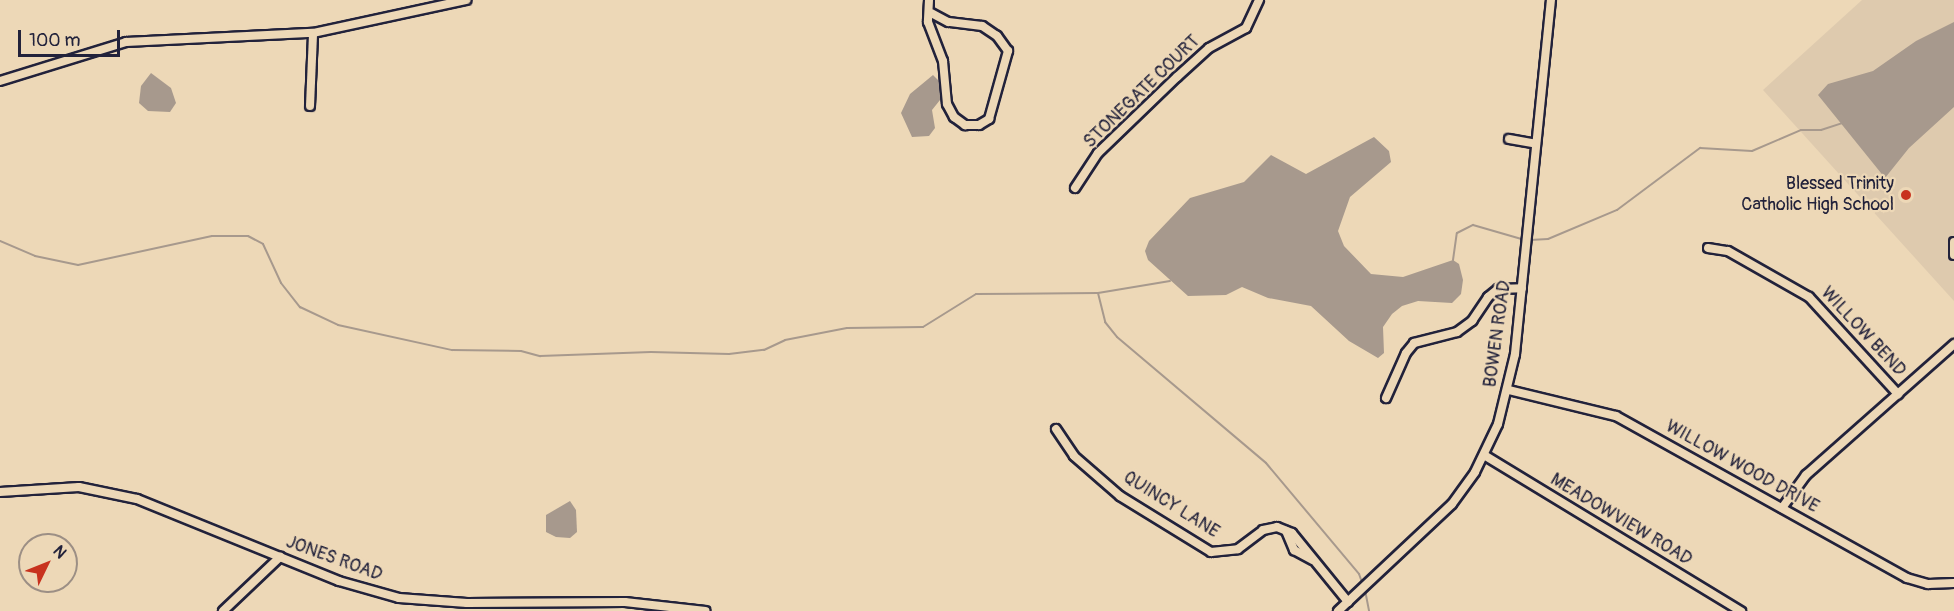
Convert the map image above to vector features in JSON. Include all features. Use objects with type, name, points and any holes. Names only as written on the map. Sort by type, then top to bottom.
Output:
[{"type":"street","points":[[0,81],[126,42],[313,33],[466,0]]},
{"type":"street","points":[[929,0],[931,13],[928,22],[943,61],[947,104],[954,117],[965,124],[979,124],[988,119],[1008,51],[997,36],[982,26],[948,22],[931,13]]},
{"type":"street","name":"STONEGATE COURT","points":[[1075,188],[1098,153],[1177,77],[1209,48],[1246,28],[1259,0]]},
{"type":"street","name":"BOWEN ROAD","points":[[1338,611],[1439,519],[1484,455],[1509,390],[1522,288],[1551,0]]},
{"type":"street","points":[[935,38],[948,22]]},
{"type":"street","points":[[310,106],[313,33]]},
{"type":"street","points":[[1509,139],[1536,144]]},
{"type":"street","points":[[1954,242],[1954,255]]},
{"type":"street","name":"WILLOW BEND","points":[[1708,248],[1728,251],[1809,297],[1898,394]]},
{"type":"street","points":[[1386,398],[1406,353],[1414,343],[1457,332],[1472,321],[1488,297],[1498,289],[1522,288]]},
{"type":"street","points":[[1782,508],[1806,475],[1954,344]]},
{"type":"street","name":"WILLOW WOOD DRIVE","points":[[1509,390],[1616,416],[1907,578],[1928,584],[1954,583]]},
{"type":"street","name":"QUINCY LANE","points":[[1056,429],[1074,456],[1120,496],[1211,552],[1238,549],[1263,530],[1277,527],[1286,531],[1294,550],[1312,560],[1348,602]]},
{"type":"street","name":"MEADOWVIEW ROAD","points":[[1484,455],[1741,611]]},
{"type":"street","name":"JONES ROAD","points":[[0,492],[60,486],[117,494],[169,510],[354,587],[428,602],[625,602],[705,611]]},
{"type":"street","points":[[223,611],[280,557]]},
{"type":"shaded area","name":"Blessed Trinity Catholic High School","points":[[1862,0],[1954,0],[1954,301],[1763,90]]},
{"type":"shaded area","points":[[1954,22],[1954,107],[1909,148],[1885,178],[1818,95],[1828,84],[1873,71],[1916,41]]},
{"type":"shaded area","points":[[151,73],[171,88],[176,103],[170,112],[148,111],[139,103],[141,86]]},
{"type":"shaded area","points":[[933,75],[943,85],[940,100],[932,110],[935,128],[929,136],[912,137],[901,113],[910,94]]},
{"type":"shaded area","points":[[1374,137],[1389,151],[1391,162],[1350,197],[1338,231],[1344,246],[1371,274],[1403,277],[1453,260],[1459,264],[1463,280],[1461,294],[1452,303],[1418,301],[1402,306],[1392,314],[1383,327],[1384,353],[1378,358],[1349,341],[1311,306],[1268,298],[1242,287],[1226,295],[1188,296],[1148,260],[1145,251],[1149,241],[1190,198],[1244,182],[1271,155],[1306,174]]},
{"type":"shaded area","points":[[570,501],[576,510],[577,532],[570,538],[556,537],[546,532],[546,515]]},
{"type":"waterway","points":[[1530,240],[1548,239],[1617,210],[1700,148],[1752,151],[1801,130],[1821,130],[1843,123]]},
{"type":"waterway","points":[[1453,260],[1457,233],[1473,225],[1525,240]]},
{"type":"waterway","points":[[0,241],[35,256],[78,265],[212,236],[248,236],[263,244],[281,283],[300,307],[338,325],[452,350],[521,351],[540,356],[651,352],[729,354],[764,350],[785,340],[847,328],[923,327],[976,294],[1098,293],[1170,281]]},
{"type":"waterway","points":[[1098,293],[1105,322],[1117,337],[1266,463],[1359,574],[1363,585]]},
{"type":"waterway","points":[[1365,590],[1369,611]]},
{"type":"place","name":"Blessed Trinity Catholic High School","points":[[1906,195]]}]
